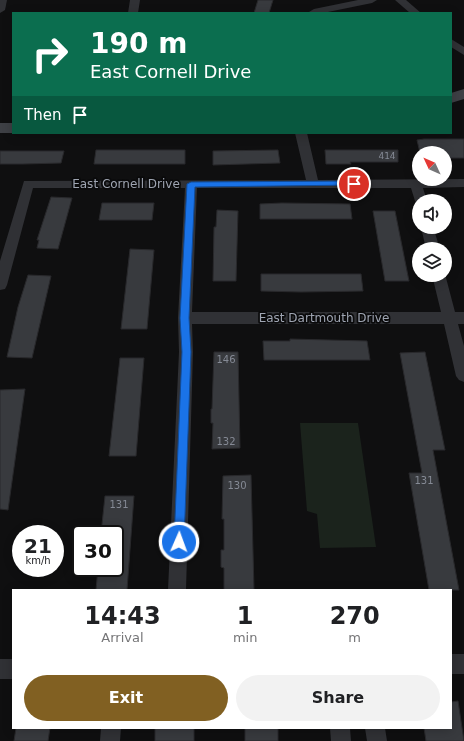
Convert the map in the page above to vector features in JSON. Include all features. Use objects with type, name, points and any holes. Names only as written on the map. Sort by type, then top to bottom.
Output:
[{"type":"street","points":[[0,10],[2,0]]},
{"type":"street","points":[[133,12],[134,0]]},
{"type":"street","points":[[314,12],[372,0]]},
{"type":"street","points":[[400,0],[415,12]]},
{"type":"street","points":[[452,43],[464,52]]},
{"type":"street","points":[[452,98],[464,94]]},
{"type":"street","points":[[0,128],[12,128]]},
{"type":"street","points":[[301,134],[313,184]]},
{"type":"street","name":"East Cornell Drive","points":[[452,183],[464,183]]},
{"type":"street","name":"East Cornell Drive","points":[[0,285],[28,184],[412,184]]},
{"type":"street","points":[[177,589],[186,352],[185,318],[191,184]]},
{"type":"street","points":[[442,282],[457,318],[464,376]]},
{"type":"street","name":"East Dartmouth Drive","points":[[185,318],[457,318]]},
{"type":"street","points":[[452,664],[464,664]]},
{"type":"street","points":[[0,669],[12,669]]},
{"type":"street","points":[[110,741],[111,729]]},
{"type":"street","points":[[340,729],[341,741]]},
{"type":"street","points":[[375,729],[377,741]]},
{"type":"shaded area","points":[[300,423],[358,423],[376,547],[320,548],[317,514],[307,511]]},
{"type":"building","points":[[258,0],[273,0],[269,12],[254,12]]},
{"type":"building","points":[[464,139],[464,158],[452,158],[452,146],[418,146],[417,140]]},
{"type":"building","points":[[96,150],[185,150],[185,164],[94,164]]},
{"type":"building","points":[[278,150],[280,163],[213,165],[213,151]]},
{"type":"building","points":[[325,150],[398,150],[398,162],[350,162],[351,164],[326,164]]},
{"type":"building","points":[[0,151],[64,151],[61,163],[0,164]]},
{"type":"building","points":[[51,197],[72,198],[58,249],[37,248],[39,240],[37,240]]},
{"type":"building","points":[[102,203],[154,203],[152,220],[99,220]]},
{"type":"building","points":[[260,204],[350,204],[352,219],[260,219]]},
{"type":"building","points":[[217,210],[238,211],[236,281],[213,281],[214,227],[216,227]]},
{"type":"building","points":[[373,211],[395,211],[409,281],[385,281]]},
{"type":"building","points":[[130,249],[154,250],[147,329],[121,329]]},
{"type":"building","points":[[261,274],[361,274],[363,291],[261,291]]},
{"type":"building","points":[[28,275],[51,276],[32,358],[7,357],[18,307]]},
{"type":"building","points":[[290,339],[367,341],[370,360],[264,360],[263,341],[290,341]]},
{"type":"building","points":[[214,352],[238,352],[240,448],[212,449],[213,423],[211,423],[211,409]]},
{"type":"building","points":[[425,352],[445,450],[433,450],[459,590],[429,589],[409,473],[422,473],[400,353]]},
{"type":"building","points":[[120,358],[144,358],[136,456],[109,456]]},
{"type":"building","points":[[25,389],[8,510],[0,509],[0,390]]},
{"type":"building","points":[[251,475],[254,589],[224,589],[224,568],[221,567],[221,550],[224,550],[224,519],[222,519],[223,476]]},
{"type":"building","points":[[105,496],[134,496],[127,589],[96,589],[97,577],[124,577],[124,525],[102,525]]},
{"type":"building","points":[[458,701],[464,741],[426,741],[424,729],[452,729],[452,702]]},
{"type":"building","points":[[16,729],[50,729],[48,741],[14,741]]},
{"type":"building","points":[[155,729],[194,729],[194,741],[155,741]]},
{"type":"building","points":[[245,729],[278,729],[278,741],[245,741]]},
{"type":"route","points":[[179,542],[186,352],[185,318],[191,184],[354,184]]}]
